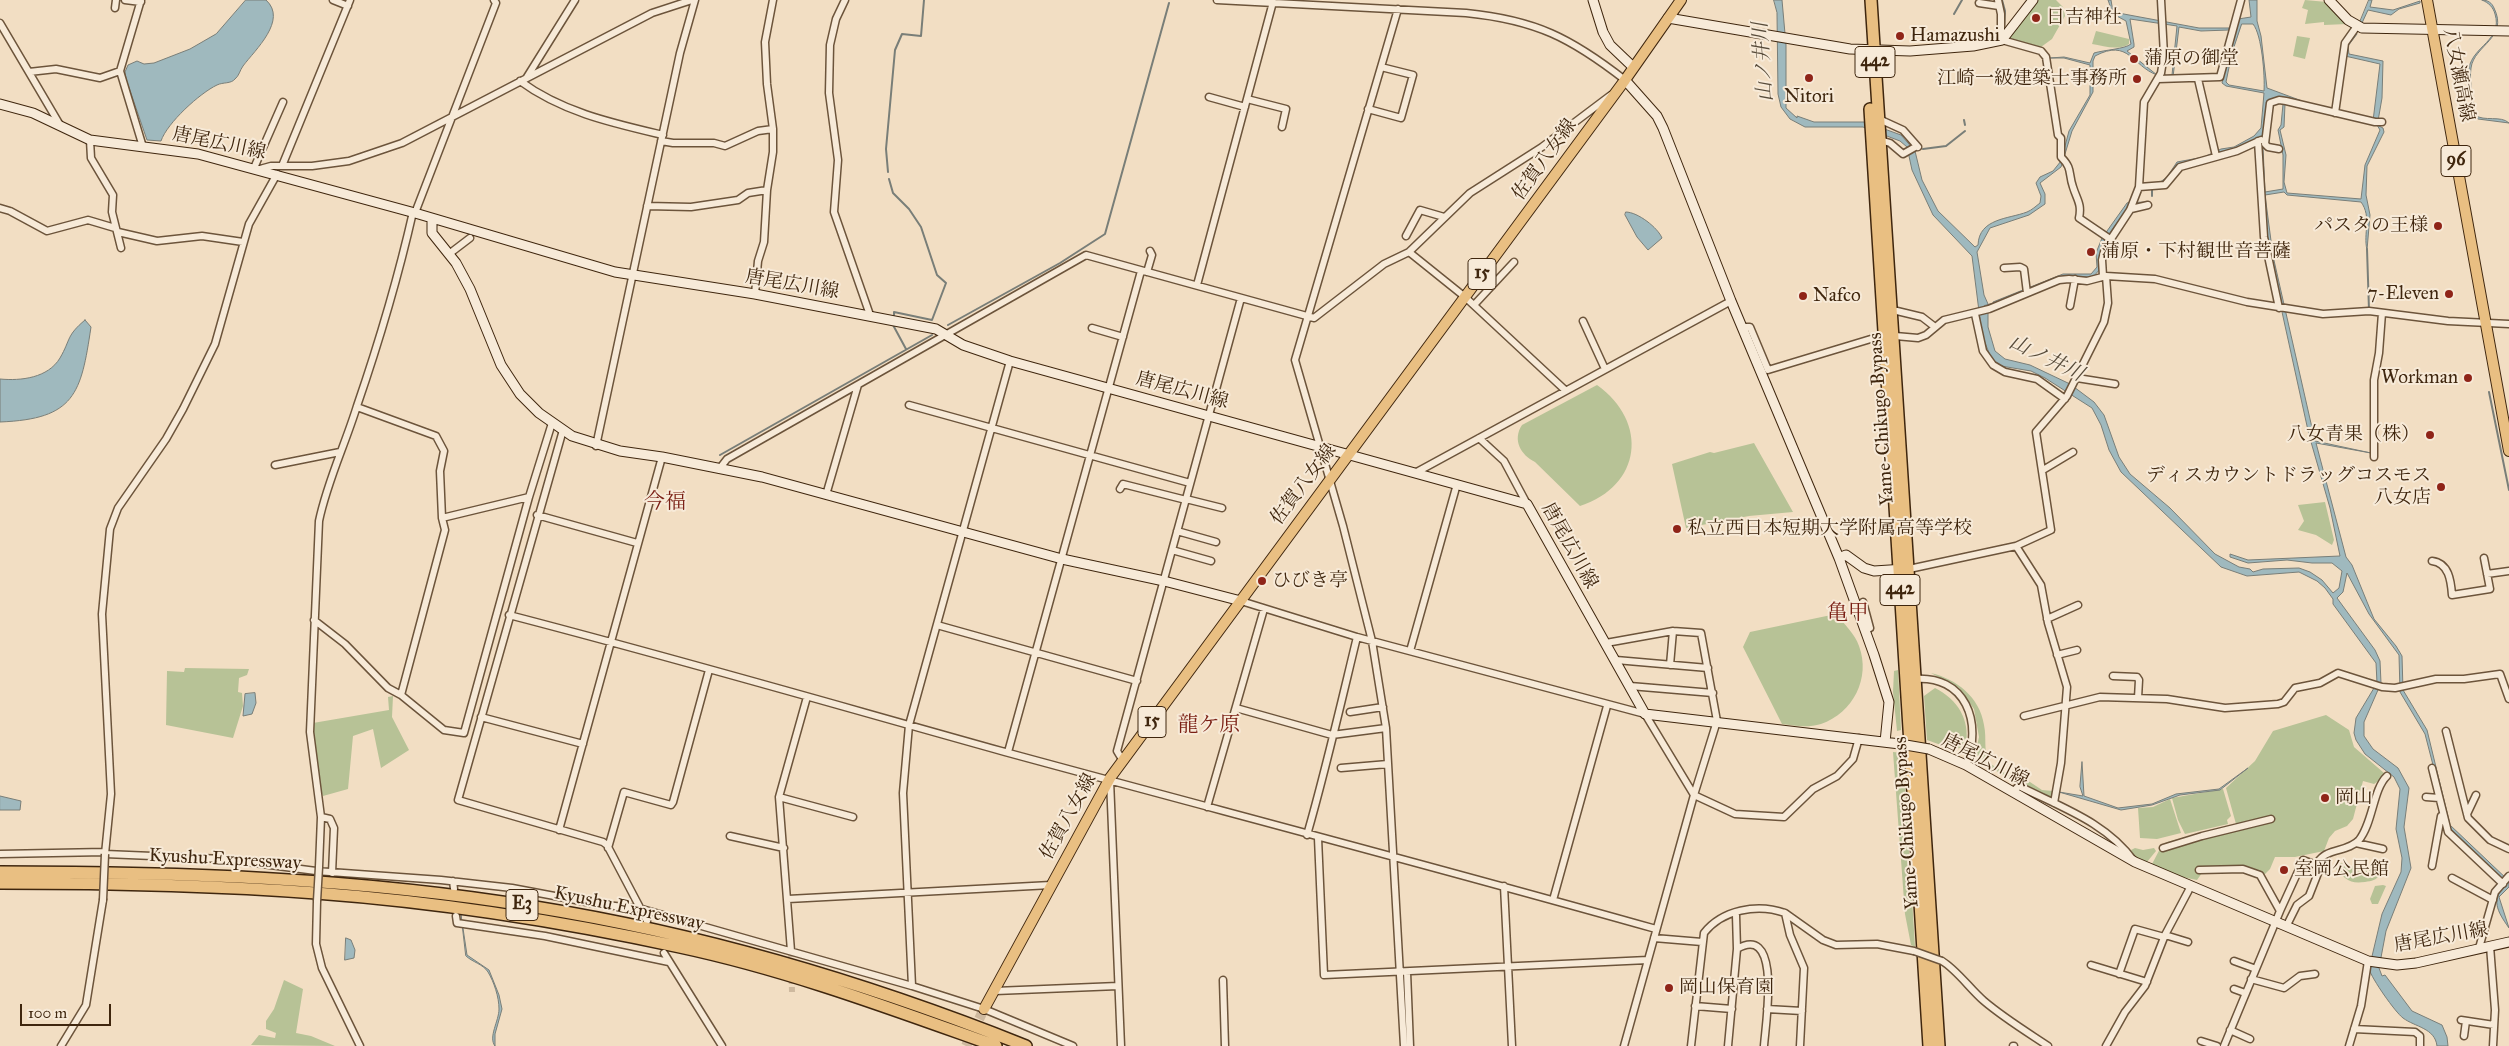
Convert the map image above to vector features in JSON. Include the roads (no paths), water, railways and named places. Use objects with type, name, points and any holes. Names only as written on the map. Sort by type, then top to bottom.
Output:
[{"type":"highway","name":"Yame-Chikugo Bypass","points":[[1863,0],[1871,50]]},
{"type":"highway","name":"Yame-Chikugo Bypass","points":[[1871,0],[1871,50],[1911,679],[1939,1046]]},
{"type":"highway","name":"Yame-Chikugo Bypass","points":[[1911,679],[1929,1046]]},
{"type":"highway","name":"Kyushu Expressway","points":[[0,872],[171,874],[304,881],[536,907],[674,935],[789,965],[958,1019],[1026,1046]]},
{"type":"highway","name":"Kyushu Expressway","points":[[0,883],[186,886],[308,892],[482,911],[680,947],[764,969],[848,994],[996,1046]]},
{"type":"main road","points":[[1593,0],[1603,32],[1610,45],[1633,67]]},
{"type":"main road","name":"佐賀八女線","points":[[984,1009],[1110,778],[1625,80],[1681,0]]},
{"type":"main road","points":[[1668,18],[1786,39],[1871,50],[1938,49],[1973,46],[2002,40],[2033,0]]},
{"type":"main road","points":[[2329,0],[2359,27],[2509,31]]},
{"type":"main road","name":"八女瀬高線","points":[[2427,0],[2509,451]]},
{"type":"main road","points":[[1625,80],[1656,116],[1663,128],[1731,302],[1839,558],[1889,702],[1884,742]]},
{"type":"main road","name":"唐尾広川線","points":[[0,104],[33,113],[90,140],[198,154],[257,168],[279,170],[432,219],[615,272],[755,294],[936,329],[963,345],[1010,361],[1320,445],[1527,504],[1645,714],[1859,738],[1929,750],[1966,765],[2135,862],[2368,961],[2397,965],[2416,963],[2509,942]]},
{"type":"main road","points":[[432,219],[432,233],[449,254],[470,289],[502,365],[520,394],[552,423],[596,446],[720,468],[1062,560],[1164,581],[1241,601]]},
{"type":"main road","points":[[1839,558],[1846,555],[1864,568],[1874,572],[1904,570]]},
{"type":"street","points":[[115,8],[116,0]]},
{"type":"street","points":[[125,0],[141,1],[120,71],[143,147]]},
{"type":"street","points":[[61,1046],[86,1005],[104,900],[105,853],[110,794],[102,614],[110,529],[118,508],[166,439],[215,344],[249,224],[279,170],[349,3],[334,0]]},
{"type":"street","points":[[523,79],[575,0]]},
{"type":"street","points":[[279,170],[349,161],[402,143],[652,13],[693,0]]},
{"type":"street","points":[[596,446],[693,0]]},
{"type":"street","points":[[755,294],[758,262],[764,242],[766,190],[773,152],[773,129],[767,84],[765,42],[773,0]]},
{"type":"street","points":[[845,0],[836,19],[830,45],[829,92],[838,160],[834,212],[870,315]]},
{"type":"street","points":[[1217,0],[1466,13],[1523,21],[1561,37],[1594,56],[1625,80]]},
{"type":"street","points":[[1904,570],[2016,546],[2051,530],[2036,432],[2066,397],[2104,322],[2108,303],[2102,260],[2107,237],[2132,206],[2139,187],[2144,102],[2160,76],[2164,55],[2161,0]]},
{"type":"street","points":[[2160,76],[2198,79],[2220,77],[2241,0]]},
{"type":"street","points":[[360,1046],[322,968],[316,944],[321,818],[310,732],[319,521],[399,275],[414,213],[496,1]]},
{"type":"street","points":[[1197,285],[1247,99],[1276,2]]},
{"type":"street","points":[[1979,3],[1998,3],[2002,40],[2041,51],[2048,56],[2058,135],[2061,138],[2063,158],[2070,167],[2072,186],[2080,200],[2079,218],[2107,237]]},
{"type":"street","points":[[1398,9],[1295,360],[1330,481],[1372,641],[1386,728],[1393,857],[1410,1046]]},
{"type":"street","points":[[0,23],[60,125]]},
{"type":"street","points":[[2335,113],[2345,43],[2359,27]]},
{"type":"street","points":[[1368,109],[1401,118],[1413,75],[1381,67]]},
{"type":"street","points":[[29,72],[56,70],[100,78],[120,71]]},
{"type":"street","points":[[523,79],[540,95],[559,105],[673,143],[714,143],[725,146],[758,130],[773,129]]},
{"type":"street","points":[[2198,79],[2215,153]]},
{"type":"street","points":[[720,468],[727,459],[1086,255],[1314,318],[1384,264],[1409,252],[1470,193],[1542,147],[1597,104],[1615,93]]},
{"type":"street","points":[[1209,97],[1245,107]]},
{"type":"street","points":[[1247,99],[1286,109],[1282,127]]},
{"type":"street","points":[[2282,308],[2264,238],[2262,139],[2270,103],[2284,101],[2379,122]]},
{"type":"street","points":[[257,168],[283,102]]},
{"type":"street","points":[[1876,121],[1902,130],[1917,146],[1904,154],[1890,143],[1877,137]]},
{"type":"street","points":[[2139,187],[2153,187],[2169,182],[2180,167],[2215,153],[2237,151],[2262,139]]},
{"type":"street","points":[[2262,139],[2266,146],[2279,149]]},
{"type":"street","points":[[90,140],[91,158],[113,195],[112,212],[121,248]]},
{"type":"street","points":[[648,206],[691,207],[738,200],[748,193],[766,190]]},
{"type":"street","points":[[2132,206],[2148,205]]},
{"type":"street","points":[[0,208],[10,210],[47,231],[88,220],[157,241],[202,236],[243,242]]},
{"type":"street","points":[[1406,236],[1420,210],[1444,217]]},
{"type":"street","points":[[449,254],[470,238]]},
{"type":"street","points":[[1008,752],[1108,388],[1144,271],[1152,255],[1150,251]]},
{"type":"street","points":[[1409,252],[1465,297],[1565,390]]},
{"type":"street","points":[[1474,305],[1514,262]]},
{"type":"street","points":[[2004,268],[2023,268],[2027,291]]},
{"type":"street","points":[[1742,327],[1750,327],[1768,370],[1889,335],[1918,338],[1926,335],[1944,320],[1989,309],[2027,291],[2059,280],[2074,279],[2087,281],[2105,276],[2164,280],[2203,293],[2323,314],[2369,311],[2448,321],[2509,324]]},
{"type":"street","points":[[2070,306],[2074,279]]},
{"type":"street","points":[[1123,760],[1117,751],[1241,298]]},
{"type":"street","points":[[1415,473],[1565,390],[1731,302]]},
{"type":"street","points":[[1897,312],[1922,317],[1935,327]]},
{"type":"street","points":[[2374,457],[2374,380],[2379,353],[2382,312]]},
{"type":"street","points":[[1976,313],[1983,351],[1993,365],[2005,372],[2037,379],[2066,397]]},
{"type":"street","points":[[1583,321],[1605,369]]},
{"type":"street","points":[[1092,328],[1123,337]]},
{"type":"street","points":[[912,986],[903,793],[909,725],[1010,361]]},
{"type":"street","points":[[2075,381],[2115,384]]},
{"type":"street","points":[[826,495],[858,385]]},
{"type":"street","points":[[909,405],[1190,482]]},
{"type":"street","points":[[357,407],[436,436],[444,451],[440,470],[442,518],[445,530],[401,695]]},
{"type":"street","points":[[314,620],[345,644],[380,681],[401,695],[444,730],[464,733],[529,497],[552,423]]},
{"type":"street","points":[[563,430],[537,514],[458,800],[603,842],[647,921]]},
{"type":"street","points":[[1479,438],[1504,461],[1527,504]]},
{"type":"street","points":[[275,465],[340,452]]},
{"type":"street","points":[[2058,452],[2061,459]]},
{"type":"street","points":[[2043,470],[2073,452]]},
{"type":"street","points":[[559,830],[662,457]]},
{"type":"street","points":[[1120,489],[1123,484],[1222,508]]},
{"type":"street","points":[[1410,651],[1457,484]]},
{"type":"street","points":[[442,518],[529,497]]},
{"type":"street","points":[[537,514],[637,543]]},
{"type":"street","points":[[1177,531],[1216,542]]},
{"type":"street","points":[[2016,546],[2042,585],[2047,619],[2067,687],[2064,705],[2061,763],[2054,804]]},
{"type":"street","points":[[1172,550],[1211,561]]},
{"type":"street","points":[[2432,561],[2440,563],[2449,574],[2452,595],[2490,590],[2484,558]]},
{"type":"street","points":[[2488,574],[2509,571]]},
{"type":"street","points":[[1241,601],[1357,637],[1607,706],[1645,714],[1694,796],[1735,814],[1784,817],[1813,790],[1837,776],[1853,759],[1859,738]]},
{"type":"street","points":[[1863,602],[1870,628],[1865,630]]},
{"type":"street","points":[[2047,619],[2078,605]]},
{"type":"street","points":[[1207,807],[1264,609]]},
{"type":"street","points":[[510,615],[1008,752],[1110,778],[1307,835],[1504,886],[1656,929]]},
{"type":"street","points":[[937,625],[1137,681]]},
{"type":"street","points":[[1606,643],[1673,631],[1701,633],[1717,721],[1624,1046]]},
{"type":"street","points":[[1670,665],[1673,631]]},
{"type":"street","points":[[1307,835],[1327,766],[1332,735],[1357,637]]},
{"type":"street","points":[[2057,655],[2077,650]]},
{"type":"street","points":[[1616,660],[1708,668]]},
{"type":"street","points":[[608,848],[624,792],[671,805],[709,670]]},
{"type":"street","points":[[2024,716],[2100,697],[2188,702],[2225,708],[2278,704],[2284,702],[2295,688],[2320,683],[2338,673],[2382,687],[2401,687],[2436,679],[2464,679],[2500,674],[2509,699]]},
{"type":"street","points":[[2113,676],[2137,677],[2139,680],[2138,698]]},
{"type":"street","points":[[1911,679],[1928,678],[1940,682],[1962,698],[1970,714],[1974,731],[1973,748],[1966,765]]},
{"type":"street","points":[[1630,686],[1713,693]]},
{"type":"street","points":[[791,950],[779,796],[807,697]]},
{"type":"street","points":[[1553,900],[1607,706]]},
{"type":"street","points":[[1350,712],[1382,707]]},
{"type":"street","points":[[1236,708],[1332,735],[1386,728]]},
{"type":"street","points":[[481,717],[583,744]]},
{"type":"street","points":[[2446,731],[2468,818],[2490,840],[2509,849]]},
{"type":"street","points":[[1342,768],[1388,764]]},
{"type":"street","points":[[2432,768],[2448,832],[2503,884]]},
{"type":"street","points":[[2356,843],[2366,828],[2380,785],[2387,776]]},
{"type":"street","points":[[1110,778],[1121,1046]]},
{"type":"street","points":[[2012,792],[2018,786],[2099,825],[2115,838],[2135,862]]},
{"type":"street","points":[[2467,815],[2476,795]]},
{"type":"street","points":[[779,796],[853,817]]},
{"type":"street","points":[[2426,797],[2438,798]]},
{"type":"street","points":[[2432,866],[2442,812]]},
{"type":"street","points":[[321,818],[330,819],[334,828],[332,873]]},
{"type":"street","points":[[2163,848],[2271,819]]},
{"type":"street","points":[[730,836],[784,848]]},
{"type":"street","points":[[1318,838],[1324,975],[1648,960]]},
{"type":"street","points":[[2315,864],[2325,855],[2356,843],[2383,849]]},
{"type":"street","points":[[0,854],[105,853],[224,858],[332,873],[452,881],[512,888],[597,904],[642,909],[912,986],[984,1009],[1073,1046]]},
{"type":"street","points":[[2224,1046],[2302,863],[2315,864],[2320,868],[2309,896],[2296,905],[2287,925]]},
{"type":"street","points":[[2199,870],[2243,869],[2260,875],[2280,911]]},
{"type":"street","points":[[2479,948],[2495,892],[2509,876]]},
{"type":"street","points":[[2452,878],[2492,900]]},
{"type":"street","points":[[452,881],[454,889]]},
{"type":"street","points":[[788,899],[1051,885]]},
{"type":"street","points":[[1504,886],[1512,1046]]},
{"type":"street","points":[[2106,1046],[2125,1012],[2147,982],[2165,936],[2191,886]]},
{"type":"street","points":[[1691,1046],[1703,956],[1702,942],[1704,933],[1713,922],[1736,911],[1776,910],[1823,940],[1836,945],[1877,944],[1914,951],[1942,961],[1952,967],[1957,976],[1986,1002],[2048,1046]]},
{"type":"street","points":[[1785,914],[1790,935],[1804,968],[1800,1046]]},
{"type":"street","points":[[1728,1046],[1737,949],[1736,915]]},
{"type":"street","points":[[456,916],[457,923],[545,936],[670,962]]},
{"type":"street","points":[[2119,974],[2135,929],[2188,942]]},
{"type":"street","points":[[1654,938],[1702,942]]},
{"type":"street","points":[[1737,949],[1748,944],[1758,947],[1769,974],[1764,1046]]},
{"type":"street","points":[[2490,946],[2494,1025],[2493,1046]]},
{"type":"street","points":[[664,953],[722,1046]]},
{"type":"street","points":[[2234,961],[2256,969]]},
{"type":"street","points":[[2349,1046],[2361,1006],[2368,961]]},
{"type":"street","points":[[2091,965],[2147,982]]},
{"type":"street","points":[[1403,972],[1404,1046]]},
{"type":"street","points":[[2251,979],[2283,991],[2300,976],[2315,974]]},
{"type":"street","points":[[1223,980],[1226,1046]]},
{"type":"street","points":[[995,991],[1118,986]]},
{"type":"street","points":[[2234,989],[2245,993]]},
{"type":"street","points":[[1695,1006],[1732,1009]]},
{"type":"street","points":[[1767,1009],[1802,1011]]},
{"type":"street","points":[[2464,1036],[2464,1020],[2494,1025]]},
{"type":"street","points":[[2354,1029],[2415,1032],[2420,1036],[2420,1046]]},
{"type":"street","points":[[2230,1030],[2250,1039]]},
{"type":"street","points":[[2201,1041],[2217,1046]]},
{"type":"water","points":[[246,0],[266,0],[272,8],[273,16],[272,25],[267,34],[243,66],[238,76],[233,81],[217,85],[193,101],[177,117],[161,141],[147,140],[126,79],[125,72],[128,65],[137,61],[144,64],[154,63],[190,49],[216,34]]},
{"type":"water","points":[[1774,0],[1782,0],[1786,45],[1786,108],[1797,118],[1797,116],[1814,122],[1865,122],[1901,135],[1915,151],[1922,180],[1938,211],[1975,247],[1978,245],[1984,229],[1989,225],[2004,218],[2027,212],[2040,203],[2041,196],[2036,183],[2040,177],[2053,171],[2061,161],[2069,131],[2090,95],[2090,65],[2064,58],[2050,58],[2064,57],[2090,63],[2094,53],[2131,44],[2126,21],[2113,14],[2108,0],[2111,0],[2113,12],[2199,28],[2229,28],[2229,30],[2201,31],[2179,27],[2173,77],[2164,76],[2172,75],[2177,26],[2130,19],[2134,47],[2127,51],[2157,75],[2123,52],[2116,50],[2106,51],[2095,56],[2093,61],[2093,92],[2072,131],[2061,167],[2040,183],[2045,194],[2045,204],[2029,215],[1990,228],[1977,252],[1984,295],[1988,304],[1988,327],[1995,351],[2005,359],[2030,365],[2070,384],[2094,402],[2104,415],[2119,457],[2130,474],[2170,508],[2215,554],[2253,572],[2263,569],[2299,568],[2310,572],[2322,580],[2333,593],[2339,588],[2342,571],[2332,563],[2287,560],[2248,563],[2230,557],[2230,554],[2248,560],[2340,556],[2330,508],[2309,435],[2266,239],[2260,145],[2187,162],[2163,184],[2159,183],[2167,177],[2177,162],[2204,157],[2221,149],[2234,147],[2254,136],[2261,128],[2264,93],[2226,86],[2222,83],[2238,19],[2251,17],[2249,0],[2257,0],[2257,21],[2261,36],[2267,88],[2302,101],[2301,103],[2269,102],[2263,147],[2265,192],[2283,189],[2283,155],[2278,130],[2281,125],[2283,104],[2285,104],[2284,127],[2280,130],[2286,155],[2284,182],[2287,193],[2361,199],[2365,165],[2380,130],[2377,125],[2383,128],[2384,132],[2367,166],[2366,195],[2370,215],[2367,250],[2367,219],[2361,202],[2287,195],[2284,192],[2265,195],[2273,256],[2315,441],[2371,453],[2316,443],[2346,557],[2352,565],[2374,619],[2402,656],[2403,690],[2427,730],[2450,825],[2509,881],[2509,887],[2499,897],[2509,928],[2501,916],[2497,905],[2498,895],[2507,884],[2449,827],[2425,734],[2400,692],[2399,655],[2369,614],[2347,573],[2343,592],[2337,598],[2375,650],[2380,661],[2381,683],[2364,722],[2364,736],[2373,749],[2398,768],[2409,788],[2404,827],[2411,868],[2386,931],[2379,968],[2382,976],[2385,975],[2412,1011],[2442,1025],[2447,1037],[2448,1046],[2437,1046],[2433,1035],[2399,1015],[2369,969],[2382,914],[2401,872],[2402,858],[2396,829],[2400,789],[2394,777],[2365,754],[2354,733],[2356,718],[2377,683],[2376,663],[2333,604],[2333,599],[2317,581],[2299,572],[2247,576],[2221,567],[2121,472],[2109,450],[2101,425],[2092,408],[2031,371],[2001,366],[1991,358],[1982,335],[1972,256],[1933,215],[1912,170],[1907,147],[1900,141],[1863,127],[1805,127],[1790,119],[1781,107],[1778,94],[1777,13]],"holes":[[[2242,24],[2253,24],[2261,46],[2264,91],[2229,85],[2226,82],[2232,53]]]},
{"type":"water","points":[[2369,0],[2372,0],[2370,7],[2393,10],[2420,1],[2420,3],[2399,9],[2391,15],[2368,10],[2362,23],[2360,22]]},
{"type":"water","points":[[2482,0],[2488,1],[2493,6],[2497,18],[2497,27],[2489,41],[2473,60],[2471,68],[2475,115],[2483,118],[2502,119],[2509,123],[2478,119],[2473,115],[2469,68],[2472,60],[2476,54],[2491,37],[2496,23],[2493,9]]},
{"type":"water","points":[[2356,32],[2357,34],[2348,46],[2349,54],[2383,61],[2382,98],[2378,121],[2373,121],[2380,64],[2345,56],[2345,46]]},
{"type":"water","points":[[2148,202],[2129,206],[2106,238],[2101,268],[2093,277],[2072,277],[1994,305],[1993,302],[2063,274],[2091,274],[2097,267],[2096,253],[2102,238],[2127,203]]},
{"type":"water","points":[[1626,212],[1647,221],[1662,238],[1648,250],[1637,237],[1625,215]]},
{"type":"water","points":[[85,320],[91,327],[87,350],[78,386],[70,398],[59,408],[44,415],[25,420],[0,422],[0,379],[25,379],[49,370],[60,358],[72,334]]},
{"type":"water","points":[[255,693],[256,703],[252,714],[243,716],[245,694]]},
{"type":"water","points":[[2082,762],[2084,796],[2118,808],[2152,804],[2176,794],[2219,789],[2248,768],[2220,790],[2180,795],[2152,805],[2121,810],[2059,792],[2083,796],[2080,787]]},
{"type":"water","points":[[0,796],[21,801],[20,810],[0,810]]},
{"type":"water","points":[[461,915],[467,955],[489,970],[499,995],[502,1009],[495,1034],[495,1046],[493,1034],[499,1014],[497,995],[486,969],[466,956]]},
{"type":"water","points":[[346,938],[351,940],[355,950],[354,958],[345,960]]},
{"type":"waterway","points":[[888,172],[886,149],[895,50],[902,34],[921,36],[924,0]]},
{"type":"waterway","points":[[1954,14],[1962,0]]},
{"type":"waterway","points":[[2002,0],[2005,11],[2004,27]]},
{"type":"waterway","points":[[948,325],[1060,263],[1105,234],[1169,3]]},
{"type":"waterway","points":[[1964,120],[1965,125]]},
{"type":"waterway","points":[[1923,149],[1946,146],[1965,131]]},
{"type":"waterway","points":[[889,179],[893,193],[909,209],[921,227],[937,275],[946,283],[932,320],[894,312],[894,315]]},
{"type":"waterway","points":[[2152,190],[2152,196]]},
{"type":"waterway","points":[[2367,249],[2369,310]]},
{"type":"waterway","points":[[1985,306],[1995,303]]},
{"type":"waterway","points":[[893,325],[906,349]]},
{"type":"waterway","points":[[720,455],[932,335]]},
{"type":"waterway","points":[[2489,392],[2509,490]]},
{"type":"tunnel","points":[[791,951],[792,992]]},
{"type":"tunnel","points":[[966,1046],[984,1009]]},
{"type":"place","name":"日吉神社","points":[[2036,18]]},
{"type":"place","name":"Hamazushi","points":[[1900,36]]},
{"type":"place","name":"蒲原の御堂","points":[[2134,59]]},
{"type":"place","name":"Nitori","points":[[1809,78]]},
{"type":"place","name":"江崎一級建築士事務所","points":[[2137,79]]},
{"type":"place","name":"パスタの王様","points":[[2438,226]]},
{"type":"place","name":"蒲原・下村観世音菩薩","points":[[2091,252]]},
{"type":"place","name":"7-Eleven","points":[[2449,294]]},
{"type":"place","name":"Nafco","points":[[1803,296]]},
{"type":"place","name":"Workman","points":[[2468,378]]},
{"type":"place","name":"八女青果（株）","points":[[2430,435]]},
{"type":"place","name":"ディスカウントドラッグコスモス 八女店","points":[[2441,487]]},
{"type":"place","name":"私立西日本短期大学附属高等学校","points":[[1677,529]]},
{"type":"place","name":"ひびき亭","points":[[1262,581]]},
{"type":"place","name":"岡山","points":[[2325,798]]},
{"type":"place","name":"室岡公民館","points":[[2284,870]]},
{"type":"place","name":"岡山保育園","points":[[1669,988]]},
{"type":"district","name":"今福","points":[[665,503]]},
{"type":"district","name":"亀甲","points":[[1848,614]]},
{"type":"district","name":"龍ケ原","points":[[1209,726]]},
{"type":"water label","name":"山ノ井川","points":[[1764,62]]},
{"type":"water label","name":"山ノ井川","points":[[2046,359]]}]
